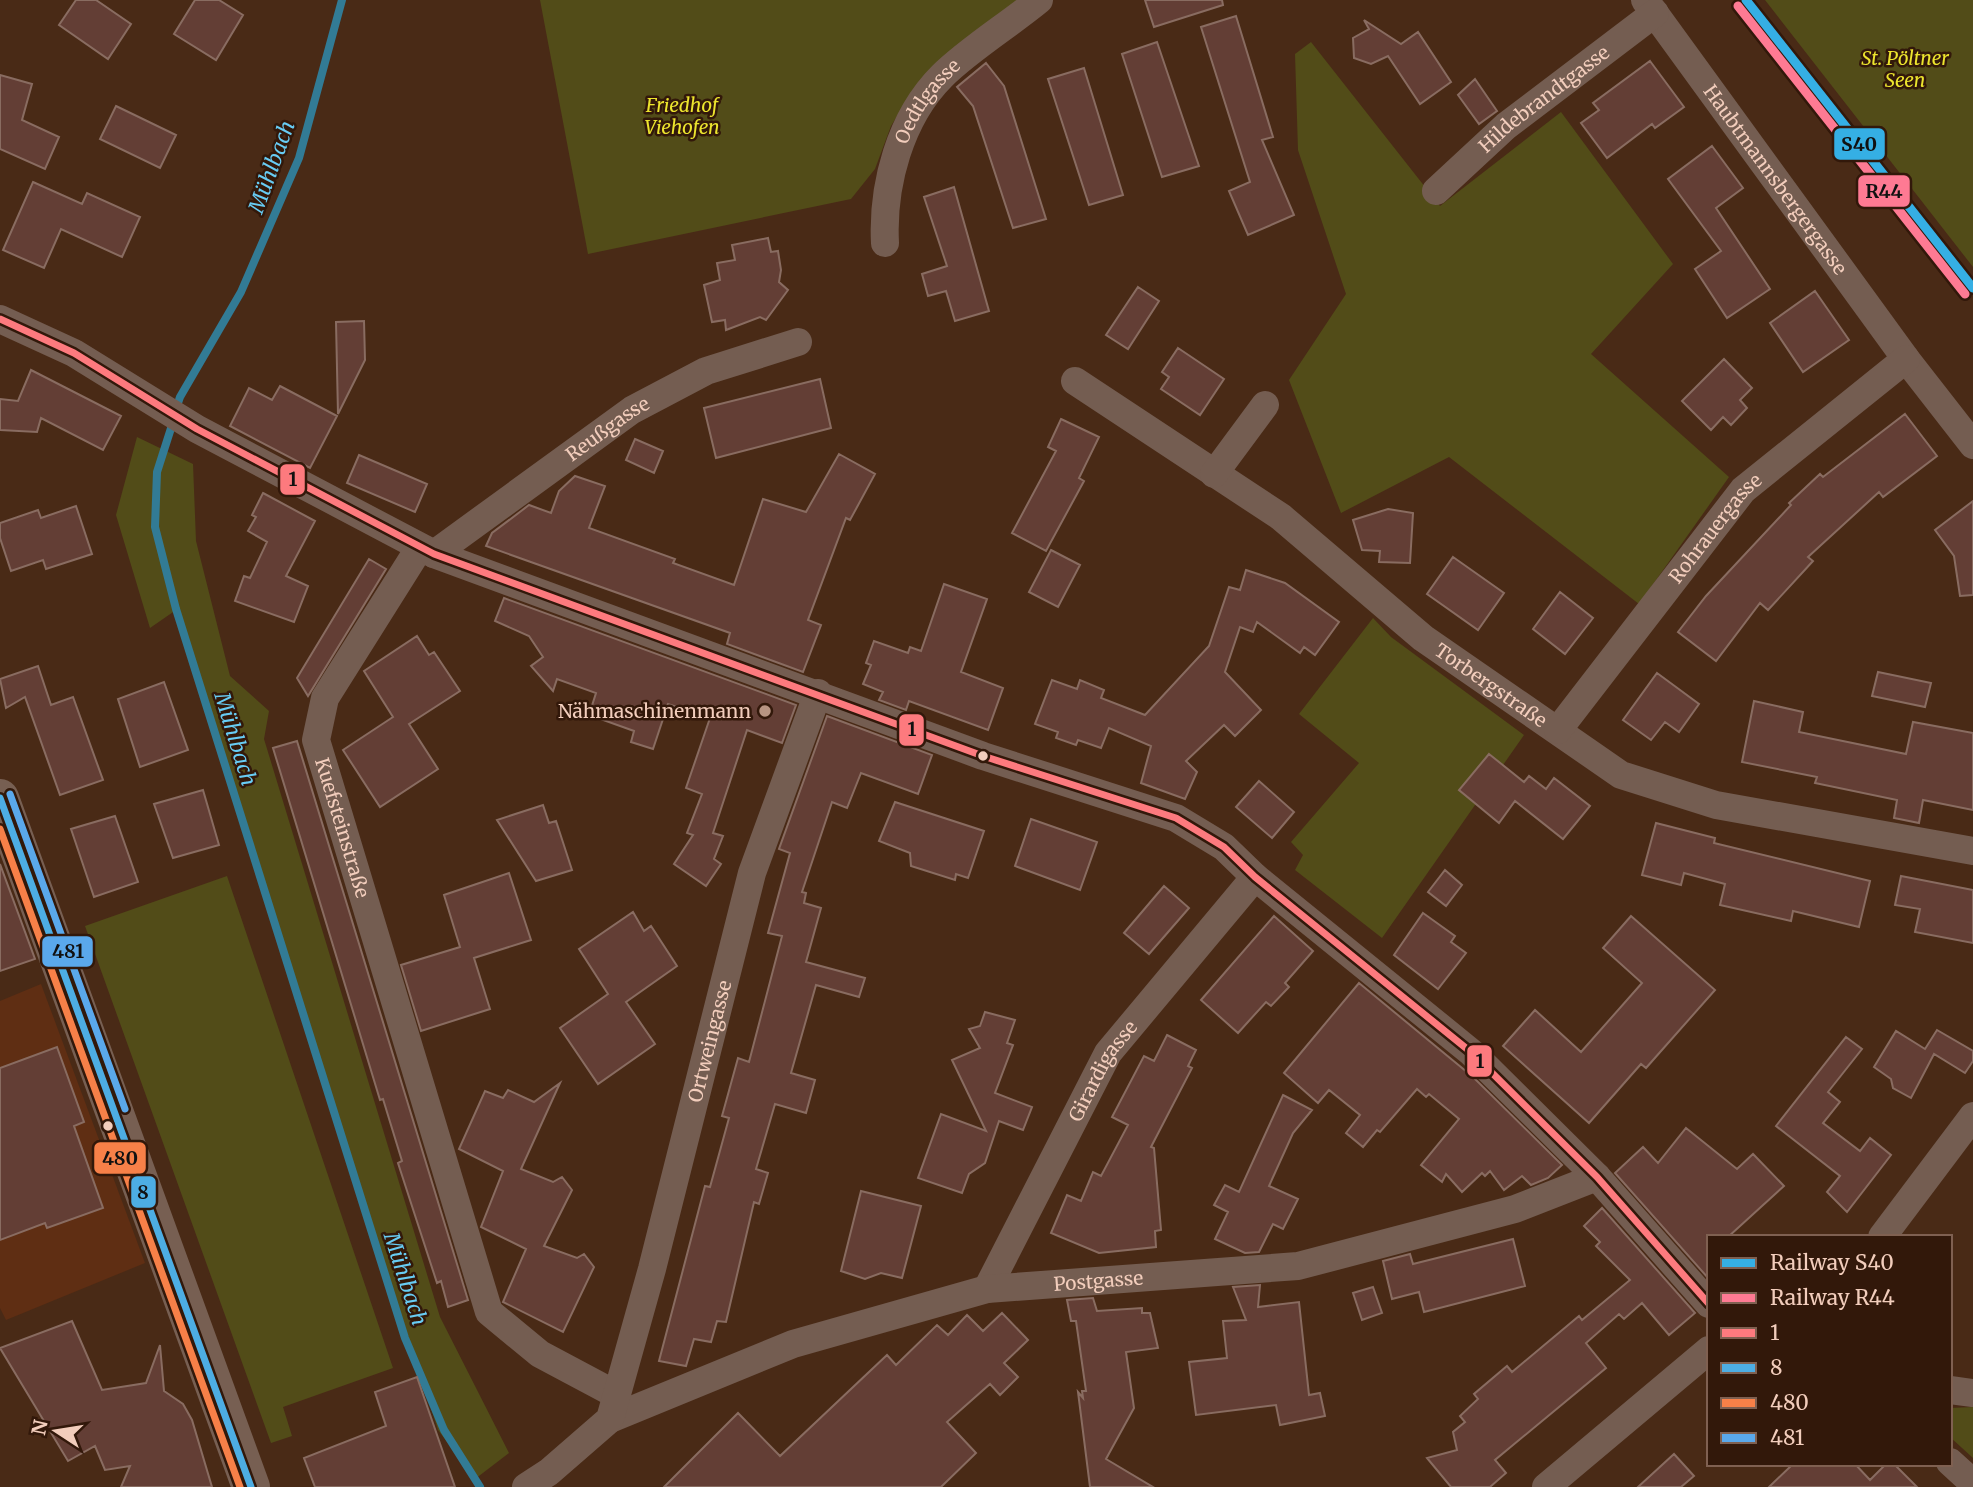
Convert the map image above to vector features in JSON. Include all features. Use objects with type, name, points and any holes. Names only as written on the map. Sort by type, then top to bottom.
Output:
[{"type":"main road","points":[[0,798],[251,1487]]},
{"type":"street","name":"Oedtlgasse","points":[[885,243],[883,209],[894,163],[920,101],[944,74],[1040,0]]},
{"type":"street","name":"Hildebrandtgasse","points":[[1436,191],[1506,126],[1650,7]]},
{"type":"street","name":"Haubtmannsbergergasse","points":[[1650,7],[1906,359],[1973,445]]},
{"type":"street","points":[[0,319],[74,353],[197,429],[427,550],[983,756],[1176,818],[1224,847],[1255,877],[1472,1053],[1597,1177],[1707,1302]]},
{"type":"street","name":"Reußgasse","points":[[427,550],[632,410],[706,371],[798,342]]},
{"type":"street","name":"Rohrauergasse","points":[[1558,730],[1743,490],[1906,359]]},
{"type":"street","name":"Torbergstraße","points":[[1074,381],[1280,517],[1423,638],[1621,775],[1716,805],[1973,851]]},
{"type":"street","points":[[1214,474],[1265,405]]},
{"type":"street","name":"Kuefsteinstraße","points":[[427,550],[325,698],[316,740],[489,1312],[540,1354],[613,1407]]},
{"type":"street","name":"Ortweingasse","points":[[613,1407],[652,1269],[752,873],[818,693]]},
{"type":"street","name":"Girardigasse","points":[[987,1289],[1108,1053],[1255,877]]},
{"type":"street","points":[[1884,1235],[1973,1116]]},
{"type":"street","name":"Postgasse","points":[[613,1407],[793,1344],[987,1289],[1298,1266],[1515,1209],[1597,1177]]},
{"type":"street","points":[[1546,1487],[1707,1352]]},
{"type":"street","points":[[1952,1390],[1973,1393]]},
{"type":"street","points":[[527,1487],[549,1472],[613,1407]]},
{"type":"street","points":[[1952,1464],[1973,1483]]},
{"type":"shaded area","points":[[41,984],[145,1263],[6,1320],[0,1308],[0,1001]]},
{"type":"green space","name":"Friedhof Viehofen","points":[[540,0],[1018,0],[912,92],[891,126],[875,169],[851,199],[588,254]]},
{"type":"green space","name":"St. Pöltner Seen","points":[[1765,0],[1973,0],[1973,267]]},
{"type":"green space","points":[[1311,42],[1440,206],[1561,112],[1673,264],[1591,354],[1729,477],[1639,604],[1449,457],[1341,513],[1289,380],[1346,294],[1298,150],[1295,54]]},
{"type":"green space","points":[[137,437],[193,464],[196,541],[230,676],[269,711],[264,739],[440,1317],[509,1453],[475,1479],[438,1430],[176,610],[150,628],[116,515]]},
{"type":"green space","points":[[1373,618],[1391,637],[1524,735],[1382,938],[1295,870],[1303,855],[1291,842],[1359,763],[1299,714]]},
{"type":"green space","points":[[227,876],[393,1368],[283,1407],[292,1436],[271,1443],[85,926]]},
{"type":"green space","points":[[1973,1407],[1973,1458],[1952,1439],[1952,1408]]},
{"type":"building","points":[[76,0],[96,0],[131,24],[108,59],[59,25]]},
{"type":"building","points":[[195,0],[219,0],[243,15],[216,60],[174,34]]},
{"type":"building","points":[[1145,0],[1222,0],[1223,5],[1154,27]]},
{"type":"building","points":[[1236,16],[1273,137],[1262,140],[1294,215],[1248,235],[1229,191],[1250,182],[1201,27]]},
{"type":"building","points":[[1364,20],[1401,44],[1418,32],[1451,82],[1420,104],[1388,56],[1371,64],[1354,58],[1353,38],[1369,29]]},
{"type":"building","points":[[1157,42],[1199,166],[1162,177],[1122,54]]},
{"type":"building","points":[[1650,61],[1684,107],[1655,128],[1652,124],[1607,158],[1581,123],[1599,110],[1593,103]]},
{"type":"building","points":[[986,63],[1004,86],[1046,219],[1013,228],[973,106],[957,87]]},
{"type":"building","points":[[1084,68],[1123,195],[1089,205],[1048,79]]},
{"type":"building","points":[[0,75],[32,84],[22,120],[59,137],[45,169],[0,149]]},
{"type":"building","points":[[1475,79],[1497,111],[1479,124],[1458,95]]},
{"type":"building","points":[[116,106],[176,135],[160,168],[100,139]]},
{"type":"building","points":[[1712,146],[1743,188],[1716,208],[1770,289],[1727,318],[1695,269],[1721,251],[1668,179]]},
{"type":"building","points":[[33,182],[82,204],[87,193],[140,217],[122,257],[61,229],[44,268],[3,250]]},
{"type":"building","points":[[954,187],[989,311],[955,321],[946,291],[928,296],[922,274],[947,266],[924,197]]},
{"type":"building","points":[[768,238],[771,252],[778,251],[781,270],[779,282],[788,290],[766,320],[760,317],[726,330],[725,320],[712,322],[704,285],[720,280],[717,263],[735,260],[732,245]]},
{"type":"building","points":[[1138,287],[1159,301],[1128,349],[1106,335]]},
{"type":"building","points":[[1815,291],[1849,340],[1803,372],[1770,323]]},
{"type":"building","points":[[364,321],[365,360],[338,414],[336,322]]},
{"type":"building","points":[[1178,348],[1224,379],[1200,415],[1161,389],[1169,377],[1162,372]]},
{"type":"building","points":[[1724,359],[1752,388],[1740,400],[1747,408],[1731,425],[1723,417],[1711,430],[1682,401]]},
{"type":"building","points":[[31,370],[121,416],[103,450],[41,418],[37,432],[0,430],[0,399],[18,401]]},
{"type":"building","points":[[820,379],[831,428],[716,458],[704,408]]},
{"type":"building","points":[[280,386],[337,416],[310,468],[230,426],[249,388],[272,400]]},
{"type":"building","points":[[1905,414],[1937,456],[1883,497],[1879,492],[1808,557],[1813,561],[1768,610],[1760,603],[1716,661],[1678,632],[1706,596],[1791,505],[1789,503],[1820,474],[1823,477]]},
{"type":"building","points":[[1061,419],[1099,437],[1079,478],[1084,481],[1046,551],[1012,533],[1056,451],[1048,447]]},
{"type":"building","points":[[635,439],[663,451],[654,473],[626,460]]},
{"type":"building","points":[[839,454],[875,474],[850,520],[846,518],[808,620],[821,625],[803,672],[727,644],[730,633],[486,546],[492,533],[529,505],[551,513],[559,491],[575,476],[605,486],[589,528],[675,559],[673,563],[734,585],[763,499],[806,512]]},
{"type":"building","points":[[359,455],[427,484],[415,512],[347,483]]},
{"type":"building","points":[[263,493],[315,521],[286,576],[308,586],[294,622],[235,601],[244,576],[250,578],[267,542],[248,531],[256,517],[252,515]]},
{"type":"building","points":[[1973,501],[1973,595],[1960,596],[1954,556],[1935,530]]},
{"type":"building","points":[[76,506],[92,554],[46,569],[43,560],[11,571],[0,538],[0,523],[38,510],[41,518]]},
{"type":"building","points":[[1388,509],[1413,513],[1410,563],[1379,562],[1380,551],[1362,550],[1353,520]]},
{"type":"building","points":[[1051,550],[1080,565],[1058,607],[1029,592]]},
{"type":"building","points":[[1453,557],[1504,593],[1478,630],[1427,594]]},
{"type":"building","points":[[369,559],[386,569],[308,696],[297,678]]},
{"type":"building","points":[[1246,570],[1285,583],[1339,622],[1315,655],[1304,647],[1300,653],[1257,622],[1253,632],[1240,627],[1225,672],[1261,710],[1235,736],[1224,725],[1186,761],[1197,772],[1185,799],[1141,783],[1151,746],[1109,728],[1101,748],[1078,740],[1076,745],[1056,738],[1058,732],[1035,724],[1052,680],[1077,689],[1080,680],[1104,690],[1101,698],[1145,715],[1209,646],[1229,587],[1240,590]]},
{"type":"building","points":[[944,584],[987,599],[961,672],[1003,688],[988,730],[909,701],[906,710],[879,700],[883,692],[863,684],[871,665],[866,663],[874,641],[908,653],[910,647],[921,651]]},
{"type":"building","points":[[1560,592],[1593,618],[1565,654],[1533,629]]},
{"type":"building","points":[[504,598],[796,705],[782,743],[747,730],[713,833],[723,836],[714,859],[721,864],[706,886],[674,864],[693,835],[687,833],[702,794],[686,788],[710,718],[668,704],[653,749],[631,742],[634,731],[589,715],[596,693],[557,679],[553,691],[531,666],[543,657],[529,636],[495,621]]},
{"type":"building","points":[[417,636],[429,655],[434,652],[460,691],[409,724],[438,769],[380,807],[343,750],[393,717],[364,671]]},
{"type":"building","points":[[38,666],[51,705],[73,697],[103,780],[60,795],[25,697],[6,708],[0,679]]},
{"type":"building","points":[[1878,672],[1931,683],[1925,707],[1872,696]]},
{"type":"building","points":[[1657,673],[1699,704],[1679,732],[1665,722],[1651,740],[1623,720]]},
{"type":"building","points":[[164,682],[188,750],[140,767],[118,699]]},
{"type":"building","points":[[1754,701],[1803,712],[1799,732],[1906,754],[1913,722],[1973,733],[1973,810],[1923,800],[1919,823],[1894,818],[1897,800],[1815,783],[1817,777],[1742,762]]},
{"type":"building","points":[[827,716],[932,755],[918,794],[861,773],[847,808],[832,802],[802,892],[806,893],[804,903],[821,908],[806,962],[865,978],[859,997],[816,985],[791,1073],[815,1080],[806,1113],[775,1104],[756,1169],[768,1173],[759,1204],[754,1202],[726,1322],[717,1321],[711,1342],[694,1339],[686,1366],[659,1361],[705,1186],[710,1187],[729,1118],[722,1116],[738,1058],[749,1062],[782,936],[768,933],[790,853],[779,849]]},
{"type":"building","points":[[297,741],[468,1300],[448,1307],[441,1281],[437,1283],[398,1163],[402,1161],[383,1099],[380,1100],[273,748]]},
{"type":"building","points":[[1489,754],[1524,782],[1529,776],[1546,789],[1554,778],[1590,806],[1563,839],[1515,801],[1499,823],[1459,790]]},
{"type":"building","points":[[1259,781],[1294,812],[1272,838],[1236,807]]},
{"type":"building","points":[[203,790],[219,845],[173,858],[154,804]]},
{"type":"building","points":[[895,802],[984,831],[968,878],[956,874],[955,880],[911,866],[910,853],[879,841]]},
{"type":"building","points":[[543,805],[549,823],[556,821],[572,870],[536,881],[497,820]]},
{"type":"building","points":[[115,816],[138,882],[94,897],[71,829]]},
{"type":"building","points":[[1031,819],[1097,842],[1080,890],[1015,866]]},
{"type":"building","points":[[1656,823],[1715,838],[1714,843],[1870,881],[1859,927],[1793,911],[1791,921],[1720,905],[1725,884],[1684,873],[1681,885],[1642,875]]},
{"type":"building","points":[[0,864],[35,959],[0,971]]},
{"type":"building","points":[[1445,870],[1462,885],[1446,906],[1428,892]]},
{"type":"building","points":[[509,873],[531,940],[474,958],[490,1009],[421,1031],[401,965],[460,947],[444,895]]},
{"type":"building","points":[[1901,876],[1973,890],[1973,943],[1915,932],[1920,909],[1895,905]]},
{"type":"building","points":[[1164,886],[1189,908],[1149,954],[1124,933]]},
{"type":"building","points":[[633,912],[644,931],[651,926],[677,966],[626,1002],[655,1044],[598,1084],[560,1028],[608,994],[579,949]]},
{"type":"building","points":[[1423,913],[1455,936],[1451,942],[1466,953],[1438,989],[1394,955]]},
{"type":"building","points":[[1274,916],[1313,951],[1285,983],[1289,987],[1271,1006],[1266,1002],[1238,1033],[1201,1000]]},
{"type":"building","points":[[1631,916],[1715,990],[1646,1068],[1641,1064],[1589,1123],[1503,1046],[1535,1010],[1581,1052],[1642,983],[1603,948]]},
{"type":"building","points":[[1359,983],[1473,1077],[1562,1165],[1548,1178],[1531,1185],[1522,1176],[1504,1190],[1490,1171],[1485,1176],[1482,1173],[1462,1192],[1446,1174],[1442,1182],[1421,1165],[1459,1119],[1429,1094],[1426,1097],[1417,1089],[1380,1132],[1377,1130],[1363,1147],[1346,1133],[1360,1115],[1329,1090],[1318,1103],[1284,1073]]},
{"type":"building","points":[[985,1012],[1015,1020],[1007,1043],[1013,1045],[995,1093],[1032,1107],[1023,1130],[999,1121],[985,1163],[969,1174],[962,1193],[918,1178],[941,1114],[986,1131],[952,1060],[980,1048],[969,1029],[980,1026]]},
{"type":"building","points":[[1937,1030],[1973,1051],[1973,1061],[1965,1073],[1934,1054],[1911,1098],[1893,1088],[1891,1079],[1874,1067],[1896,1031],[1925,1049]]},
{"type":"building","points":[[1167,1035],[1196,1050],[1188,1066],[1192,1068],[1151,1147],[1154,1148],[1161,1230],[1155,1231],[1156,1247],[1099,1253],[1051,1233],[1067,1195],[1081,1201],[1093,1172],[1101,1176],[1128,1125],[1112,1117],[1144,1056],[1154,1061]]},
{"type":"building","points":[[1846,1037],[1862,1049],[1828,1092],[1840,1102],[1823,1123],[1860,1151],[1870,1138],[1891,1155],[1847,1212],[1827,1192],[1840,1176],[1776,1126]]},
{"type":"building","points":[[57,1047],[84,1122],[74,1126],[103,1208],[47,1228],[45,1223],[0,1240],[0,1068]]},
{"type":"building","points":[[560,1083],[521,1169],[553,1182],[562,1177],[572,1190],[544,1246],[577,1258],[584,1254],[594,1267],[563,1332],[503,1302],[526,1249],[481,1227],[503,1171],[459,1149],[485,1091],[503,1098],[508,1090],[534,1102]]},
{"type":"building","points":[[1283,1095],[1312,1110],[1293,1133],[1269,1186],[1298,1199],[1283,1229],[1273,1224],[1259,1252],[1245,1253],[1215,1239],[1228,1212],[1214,1205],[1225,1185],[1239,1192]]},
{"type":"building","points":[[1686,1128],[1737,1169],[1753,1154],[1784,1186],[1730,1235],[1707,1235],[1707,1277],[1615,1173],[1643,1147],[1658,1163]]},
{"type":"building","points":[[861,1191],[921,1206],[902,1278],[881,1273],[865,1279],[841,1271]]},
{"type":"building","points":[[1602,1208],[1695,1313],[1669,1335],[1642,1303],[1624,1319],[1619,1314],[1586,1343],[1606,1368],[1495,1460],[1506,1473],[1490,1487],[1451,1487],[1427,1458],[1457,1450],[1453,1432],[1465,1422],[1460,1416],[1478,1399],[1474,1394],[1507,1366],[1512,1372],[1579,1316],[1582,1320],[1630,1280],[1596,1246],[1600,1242],[1584,1226]]},
{"type":"building","points":[[1513,1239],[1525,1286],[1424,1312],[1419,1292],[1392,1299],[1383,1261],[1410,1254],[1413,1264]]},
{"type":"building","points":[[1260,1285],[1258,1307],[1299,1302],[1309,1395],[1320,1393],[1325,1416],[1280,1425],[1276,1405],[1196,1415],[1189,1362],[1227,1358],[1223,1321],[1246,1320],[1233,1287]]},
{"type":"building","points":[[1373,1287],[1382,1313],[1362,1320],[1353,1293]]},
{"type":"building","points":[[1093,1298],[1097,1311],[1142,1308],[1142,1313],[1150,1313],[1158,1348],[1126,1352],[1134,1408],[1106,1459],[1153,1487],[1090,1487],[1078,1392],[1083,1398],[1082,1391],[1086,1391],[1076,1321],[1071,1321],[1067,1300]]},
{"type":"building","points":[[1002,1313],[1028,1340],[1004,1363],[1018,1377],[1000,1395],[990,1384],[947,1422],[976,1453],[941,1487],[664,1487],[738,1413],[780,1456],[887,1355],[896,1365],[937,1325],[948,1335],[967,1315],[983,1331]]},
{"type":"building","points":[[72,1321],[102,1390],[146,1383],[160,1345],[164,1391],[183,1404],[192,1420],[212,1487],[121,1487],[130,1466],[105,1470],[95,1446],[68,1461],[0,1348]]},
{"type":"building","points":[[417,1377],[455,1487],[315,1487],[304,1458],[386,1426],[375,1392]]},
{"type":"building","points":[[1674,1454],[1694,1476],[1681,1487],[1638,1487]]},
{"type":"building","points":[[1791,1466],[1857,1466],[1870,1480],[1884,1466],[1896,1466],[1917,1487],[1769,1487]]},
{"type":"waterway","name":"Mühlbach","points":[[176,409],[180,397],[241,292],[299,158],[342,0]]},
{"type":"waterway","name":"Mühlbach","points":[[173,422],[157,472],[155,527],[176,609],[405,1338],[444,1430],[480,1487]]},
{"type":"rail line","name":"S40","points":[[1746,0],[1973,288]]},
{"type":"rail line","name":"R44","points":[[1738,6],[1965,294]]},
{"type":"transit line","name":"1","points":[[0,319],[74,353],[197,429],[434,554],[983,756],[1176,818],[1224,847],[1255,877],[1472,1053],[1597,1177],[1707,1302]]},
{"type":"transit line","name":"481","points":[[10,794],[125,1109]]},
{"type":"transit line","name":"8","points":[[0,798],[251,1487]]},
{"type":"transit line","name":"480","points":[[0,829],[240,1487]]},
{"type":"place","name":"Nähmaschinenmann","points":[[765,711]]}]
